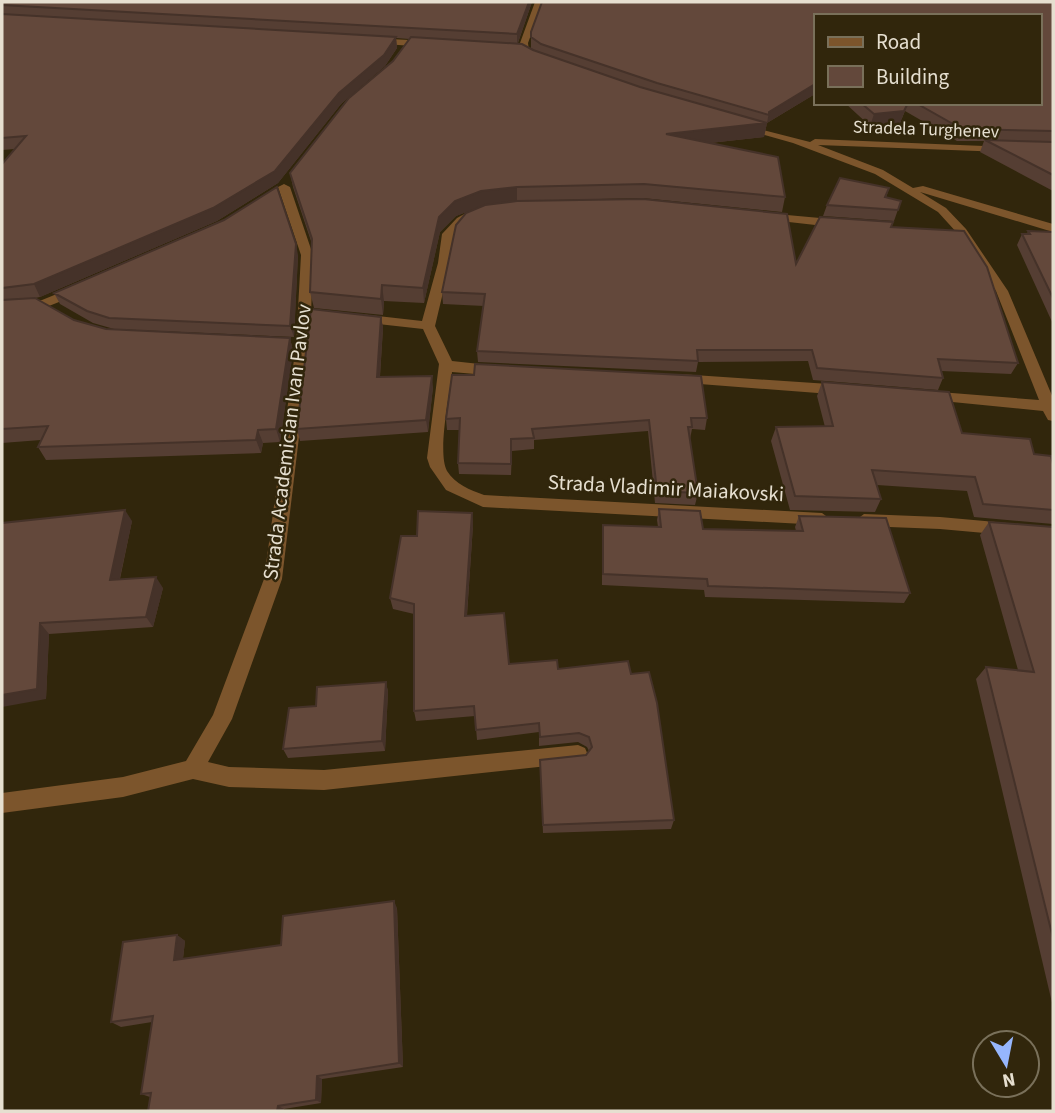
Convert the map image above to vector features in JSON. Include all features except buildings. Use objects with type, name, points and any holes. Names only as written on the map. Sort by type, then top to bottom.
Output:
[{"type":"street","points":[[537,59],[519,50],[539,2]]},
{"type":"street","points":[[367,40],[406,47],[435,44]]},
{"type":"street","points":[[731,122],[797,141],[879,172],[942,210],[955,232],[1002,292],[1051,411],[914,395]]},
{"type":"street","name":"Stradela Turghenev","points":[[797,141],[1019,149]]},
{"type":"street","points":[[879,172],[875,165],[879,159],[899,146]]},
{"type":"street","points":[[892,180],[1053,228]]},
{"type":"street","name":"Strada Academician Ivan Pavlov","points":[[192,769],[222,719],[273,579],[297,344],[309,313],[307,254],[284,186]]},
{"type":"street","points":[[483,211],[461,220],[448,234],[444,263],[428,326],[446,364],[456,368],[508,371]]},
{"type":"street","points":[[751,215],[857,225]]},
{"type":"street","points":[[2,308],[44,304],[94,282]]},
{"type":"street","points":[[44,304],[65,316]]},
{"type":"street","points":[[348,316],[428,326]]},
{"type":"street","name":"Strada Vladimir Maiakovski","points":[[446,364],[435,458],[438,472],[446,483],[462,494],[483,501],[940,523],[1053,533]]},
{"type":"street","points":[[658,378],[861,391]]},
{"type":"street","points":[[2,803],[123,787],[192,769],[229,777],[324,780],[578,755]]}]
